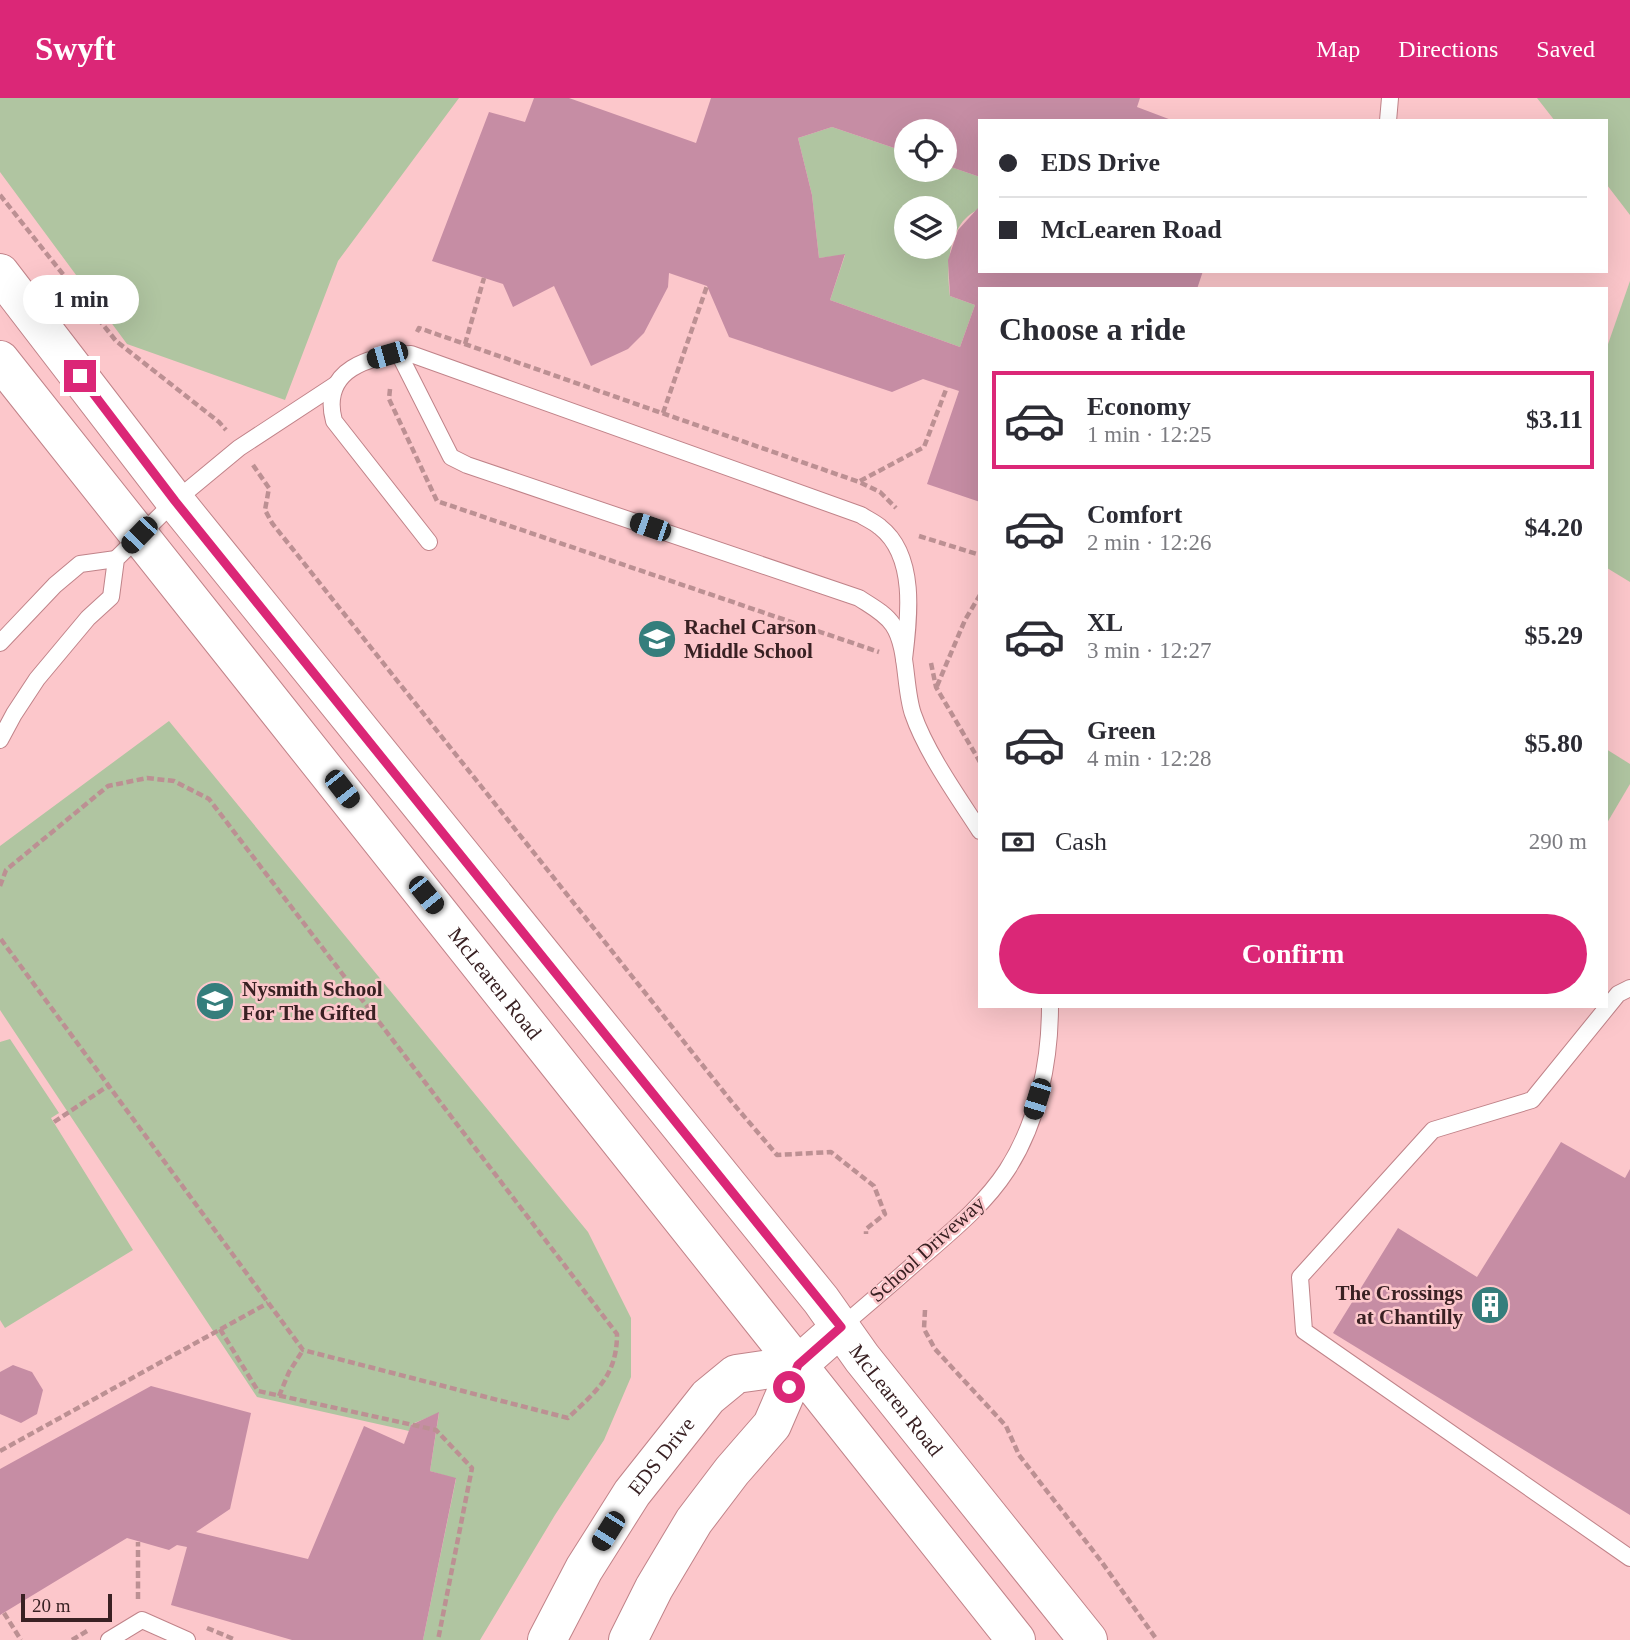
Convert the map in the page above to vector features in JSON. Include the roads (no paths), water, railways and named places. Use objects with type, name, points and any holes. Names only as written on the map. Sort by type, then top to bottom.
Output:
[{"type":"main road","name":"McLearen Road","points":[[0,273],[175,501],[841,1327],[883,1385],[1088,1640]]},
{"type":"main road","name":"McLearen Road","points":[[0,360],[128,547],[798,1365],[1016,1640]]},
{"type":"main road","points":[[628,1640],[654,1588],[694,1521],[772,1425],[798,1365],[841,1327]]},
{"type":"main road","name":"EDS Drive","points":[[547,1640],[584,1569],[632,1493],[696,1409],[722,1383],[736,1374],[798,1365]]},
{"type":"lane","points":[[1388,119],[1390,98]]},
{"type":"lane","points":[[0,643],[55,585],[80,564],[128,547],[175,501],[239,448],[335,385],[357,365],[387,355],[411,354],[861,515],[882,528],[899,552],[909,597],[904,659],[907,691],[913,715],[942,770],[978,828]]},
{"type":"lane","points":[[399,355],[452,457],[480,470],[859,598],[878,610],[894,626],[904,659]]},
{"type":"lane","points":[[335,385],[330,397],[334,421],[429,542]]},
{"type":"lane","points":[[0,740],[37,679],[80,628],[111,597],[128,547]]},
{"type":"lane","points":[[1608,1007],[1618,995],[1630,988]]},
{"type":"lane","name":"School Driveway","points":[[841,1327],[953,1230],[1007,1170],[1029,1125],[1037,1099],[1048,1049],[1050,1008]]},
{"type":"lane","points":[[1607,1008],[1532,1100],[1433,1130],[1300,1277],[1304,1331],[1630,1558]]},
{"type":"lane","points":[[109,1640],[142,1620],[187,1640]]},
{"type":"place","name":"Rachel Carson Middle School","points":[[657,639]]},
{"type":"place","name":"Nysmith School For The Gifted","points":[[215,1001]]},
{"type":"place","name":"The Crossings at Chantilly","points":[[1490,1305]]}]
